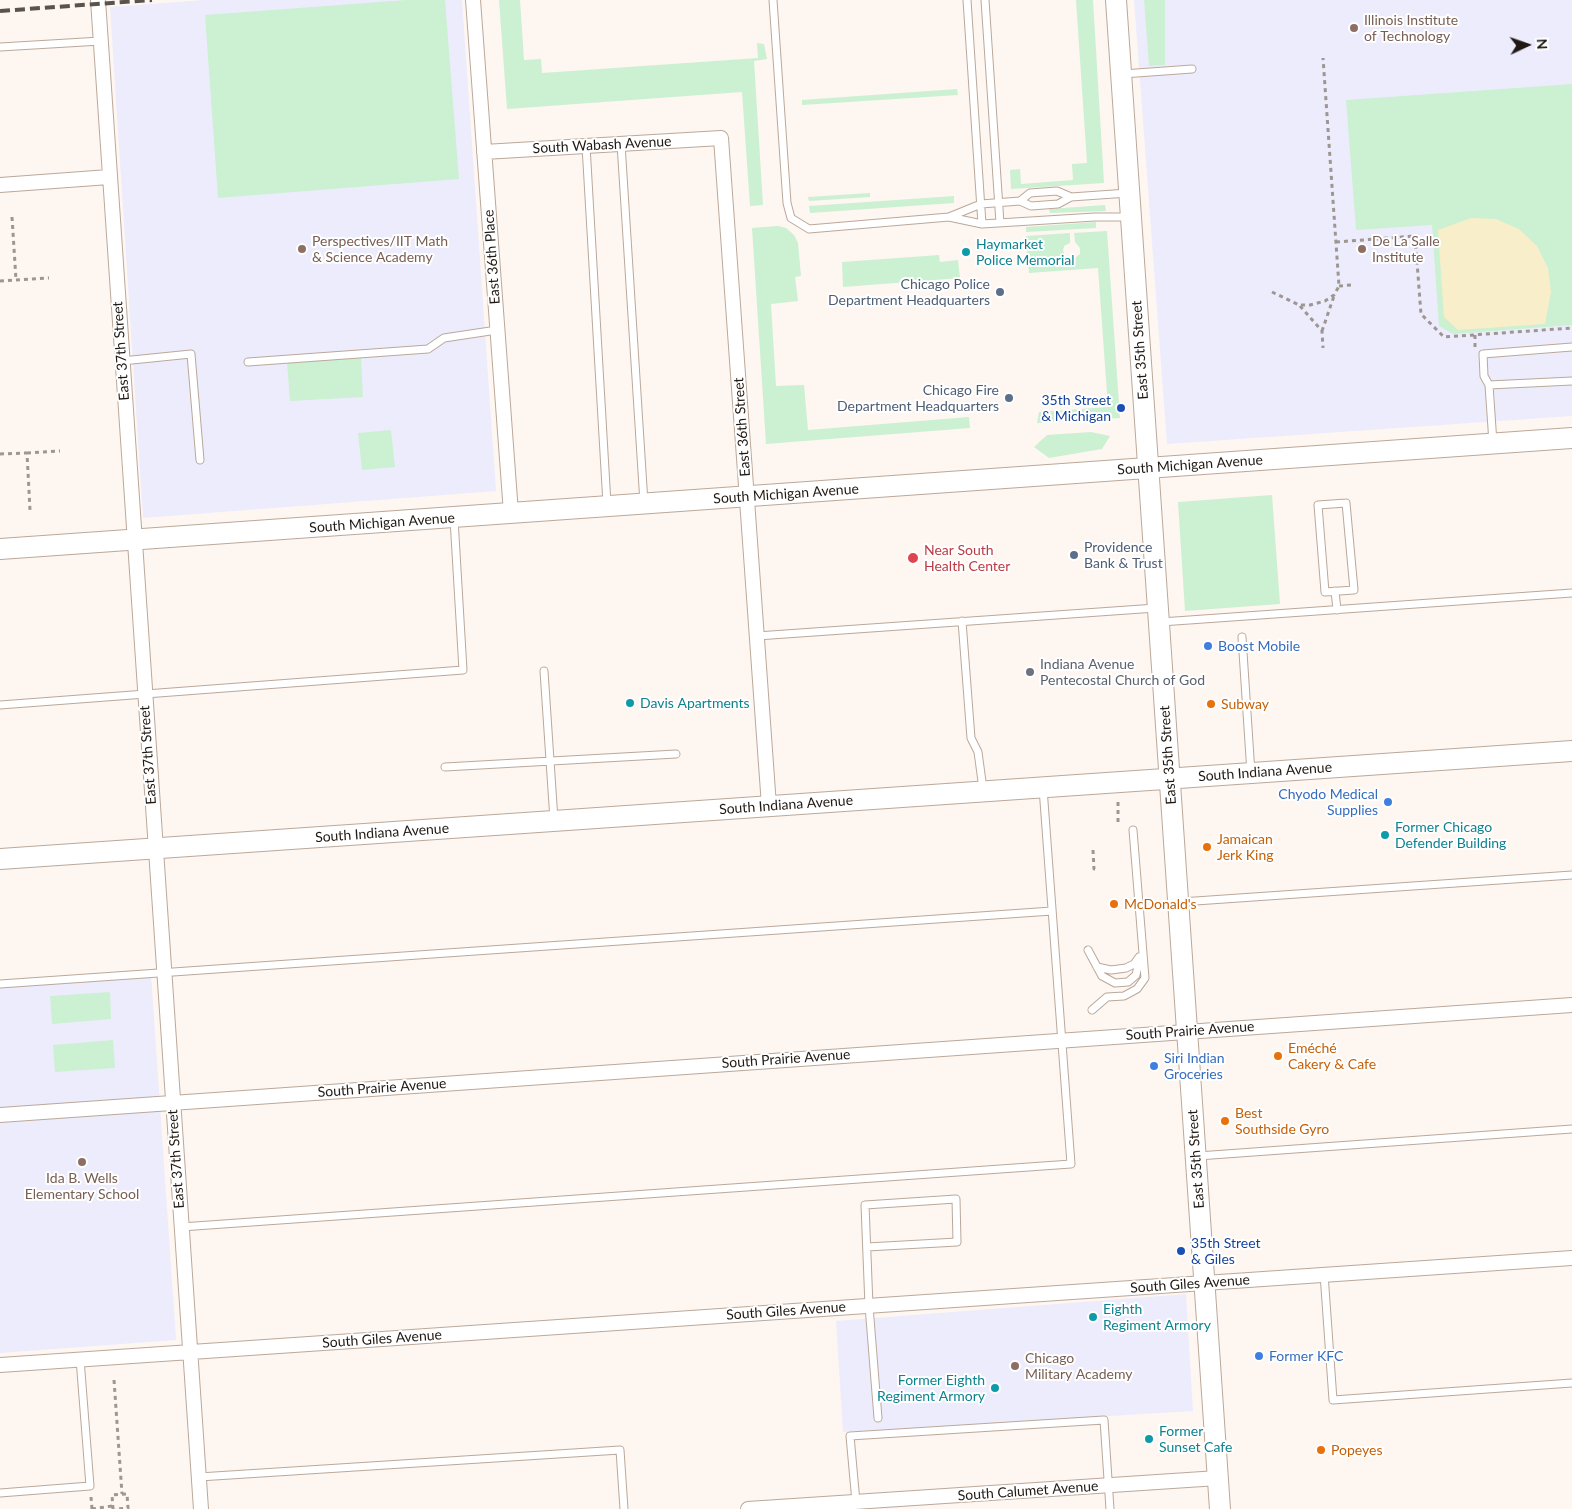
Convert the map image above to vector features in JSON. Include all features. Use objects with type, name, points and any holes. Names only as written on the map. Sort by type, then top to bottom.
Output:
[{"type":"street","name":"East 37th Street","points":[[98,0],[154,848],[201,1509]]},
{"type":"street","name":"East 36th Place","points":[[473,0],[511,514]]},
{"type":"street","name":"East 35th Street","points":[[1116,0],[1220,1509]]},
{"type":"street","name":"South Wabash Avenue","points":[[484,152],[721,138]]},
{"type":"street","name":"East 36th Street","points":[[721,138],[769,806]]},
{"type":"street","points":[[0,185],[109,177]]},
{"type":"street","name":"South Michigan Avenue","points":[[0,549],[1572,438]]},
{"type":"street","name":"South Indiana Avenue","points":[[0,859],[1572,751]]},
{"type":"street","name":"South Prairie Avenue","points":[[0,1115],[1572,1005]]},
{"type":"street","name":"South Giles Avenue","points":[[0,1365],[1572,1258]]},
{"type":"street","name":"South Calumet Avenue","points":[[748,1509],[1218,1478]]},
{"type":"lane","points":[[773,0],[787,203],[791,218],[809,229],[949,217],[982,224],[1095,217],[1131,217]]},
{"type":"lane","points":[[967,0],[982,224]]},
{"type":"lane","points":[[985,0],[1000,224]]},
{"type":"lane","points":[[0,47],[100,41]]},
{"type":"lane","points":[[1121,74],[1192,69]]},
{"type":"lane","points":[[621,144],[644,504]]},
{"type":"lane","points":[[586,146],[607,507]]},
{"type":"lane","points":[[1020,201],[1030,193],[1057,191],[1071,197]]},
{"type":"lane","points":[[949,217],[981,204],[1020,201],[1031,206],[1058,204],[1071,197],[1130,193]]},
{"type":"lane","points":[[248,362],[428,349],[444,338],[497,330]]},
{"type":"lane","points":[[1494,443],[1489,385],[1484,376],[1483,354],[1572,347]]},
{"type":"lane","points":[[122,361],[191,354],[200,460]]},
{"type":"lane","points":[[1489,385],[1572,381]]},
{"type":"lane","points":[[1346,503],[1354,590],[1335,591],[1324,592],[1318,505],[1346,503]]},
{"type":"lane","points":[[0,706],[463,670],[454,518]]},
{"type":"lane","points":[[1335,591],[1337,610]]},
{"type":"lane","points":[[757,636],[962,621],[1337,610],[1572,593]]},
{"type":"lane","points":[[962,621],[971,738],[978,752],[983,792]]},
{"type":"lane","points":[[1242,637],[1251,773]]},
{"type":"lane","points":[[544,670],[554,821]]},
{"type":"lane","points":[[445,767],[676,754]]},
{"type":"lane","points":[[181,1226],[1071,1164],[1042,787]]},
{"type":"lane","points":[[1092,1010],[1107,997],[1124,996],[1137,989],[1145,978],[1133,830]]},
{"type":"lane","points":[[1178,902],[1572,875]]},
{"type":"lane","points":[[0,984],[1052,911]]},
{"type":"lane","points":[[1088,950],[1102,976],[1115,984],[1128,982],[1136,976],[1142,941]]},
{"type":"lane","points":[[1097,968],[1111,970],[1126,968],[1134,964],[1140,955]]},
{"type":"lane","points":[[1196,1156],[1572,1129]]},
{"type":"lane","points":[[867,1247],[957,1242],[956,1199],[866,1205],[867,1247],[869,1306],[878,1418]]},
{"type":"lane","points":[[1324,1274],[1333,1400],[1572,1384]]},
{"type":"lane","points":[[0,1493],[90,1486],[80,1359]]},
{"type":"lane","points":[[856,1502],[850,1436],[1104,1420],[1110,1509]]},
{"type":"lane","points":[[199,1478],[620,1450],[624,1509]]},
{"type":"path","points":[[1322,58],[1339,286],[1322,331],[1324,348]]},
{"type":"path","points":[[12,217],[16,280]]},
{"type":"path","points":[[1336,242],[1416,236],[1421,314],[1444,337],[1572,328]]},
{"type":"path","points":[[0,281],[49,278]]},
{"type":"path","points":[[1339,286],[1351,285]]},
{"type":"path","points":[[1272,292],[1299,306],[1322,331]]},
{"type":"path","points":[[1299,306],[1326,301],[1334,295]]},
{"type":"path","points":[[0,453],[60,450]]},
{"type":"path","points":[[27,453],[30,510]]},
{"type":"path","points":[[1118,802],[1118,823]]},
{"type":"path","points":[[1093,850],[1094,869],[1098,868]]},
{"type":"path","points":[[114,1380],[122,1494]]},
{"type":"path","points":[[92,1509],[128,1508],[127,1494],[112,1496],[113,1508]]},
{"type":"shaded area","name":"Perspectives/IIT Math & Science Academy","points":[[205,0],[462,0],[496,491],[143,518],[110,7]]},
{"type":"shaded area","name":"De La Salle Institute","points":[[1134,0],[1572,0],[1572,416],[1167,444]]},
{"type":"shaded area","name":"Ida B. Wells Elementary School","points":[[151,974],[176,1340],[0,1353],[0,984]]},
{"type":"shaded area","name":"Chicago Military Academy","points":[[1186,1294],[1193,1411],[843,1432],[836,1321]]},
{"type":"green space","points":[[406,0],[445,0],[459,179],[218,198],[205,15]]},
{"type":"green space","points":[[499,0],[520,0],[524,60],[541,59],[542,73],[758,58],[757,43],[764,44],[767,59],[754,61],[763,205],[750,206],[742,92],[507,109]]},
{"type":"green space","points":[[1076,0],[1093,0],[1104,183],[1011,189],[1010,170],[1020,169],[1021,184],[1073,180],[1072,164],[1087,163]]},
{"type":"green space","points":[[1144,0],[1165,0],[1165,65],[1149,66]]},
{"type":"green space","points":[[1572,84],[1572,325],[1453,334],[1439,326],[1432,225],[1356,230],[1346,100]]},
{"type":"green space","points":[[957,89],[958,95],[802,105],[802,100]]},
{"type":"green space","points":[[870,193],[870,197],[809,201],[808,197]]},
{"type":"green space","points":[[954,196],[954,203],[810,213],[809,206]]},
{"type":"green space","points":[[1105,205],[1106,211],[1050,213],[1049,209]]},
{"type":"green space","points":[[1096,222],[1096,228],[1026,232],[1026,227]]},
{"type":"green space","points":[[778,226],[786,228],[794,235],[798,243],[801,276],[795,277],[798,301],[771,304],[776,386],[804,385],[808,430],[969,417],[970,428],[766,444],[752,228]]},
{"type":"green space","points":[[1107,231],[1120,418],[1037,423],[1039,412],[1108,407],[1098,268],[1029,273],[1026,236],[1070,233],[1070,243],[1064,246],[1063,251],[1066,256],[1075,258],[1080,254],[1080,248],[1075,242],[1074,233]]},
{"type":"green space","points":[[939,255],[940,262],[958,260],[960,278],[843,287],[842,262]]},
{"type":"green space","points":[[361,358],[363,397],[290,401],[287,363]]},
{"type":"green space","points":[[391,430],[395,467],[362,470],[358,433]]},
{"type":"green space","points":[[1091,432],[1110,436],[1102,449],[1049,458],[1034,447],[1047,435]]},
{"type":"green space","points":[[1272,495],[1280,604],[1185,611],[1178,502]]},
{"type":"green space","points":[[110,992],[111,1019],[52,1024],[50,996]]},
{"type":"green space","points":[[113,1040],[115,1068],[55,1072],[53,1045]]},
{"type":"sand","points":[[1471,218],[1496,219],[1519,229],[1537,246],[1548,268],[1551,292],[1545,324],[1458,330],[1444,317],[1438,230]]},
{"type":"railway","points":[[0,11],[152,0]]},
{"type":"place","name":"Illinois Institute of Technology","points":[[1354,28]]},
{"type":"place","name":"Perspectives/IIT Math & Science Academy","points":[[302,249]]},
{"type":"place","name":"De La Salle Institute","points":[[1362,249]]},
{"type":"place","name":"Haymarket Police Memorial","points":[[966,252]]},
{"type":"place","name":"Chicago Police Department Headquarters","points":[[1000,292]]},
{"type":"place","name":"Chicago Fire Department Headquarters","points":[[1009,398]]},
{"type":"place","name":"35th Street & Michigan","points":[[1121,408]]},
{"type":"place","name":"Providence Bank & Trust","points":[[1074,555]]},
{"type":"place","name":"Near South Health Center","points":[[913,558]]},
{"type":"place","name":"Boost Mobile","points":[[1208,646]]},
{"type":"place","name":"Indiana Avenue Pentecostal Church of God","points":[[1030,672]]},
{"type":"place","name":"Davis Apartments","points":[[630,703]]},
{"type":"place","name":"Subway","points":[[1211,704]]},
{"type":"place","name":"Chyodo Medical Supplies","points":[[1388,802]]},
{"type":"place","name":"Former Chicago Defender Building","points":[[1385,835]]},
{"type":"place","name":"Jamaican Jerk King","points":[[1207,847]]},
{"type":"place","name":"McDonald's","points":[[1114,904]]},
{"type":"place","name":"Eméché Cakery & Cafe","points":[[1278,1056]]},
{"type":"place","name":"Siri Indian Groceries","points":[[1154,1066]]},
{"type":"place","name":"Best Southside Gyro","points":[[1225,1121]]},
{"type":"place","name":"Ida B. Wells Elementary School","points":[[82,1162]]},
{"type":"place","name":"35th Street & Giles","points":[[1181,1251]]},
{"type":"place","name":"Eighth Regiment Armory","points":[[1093,1317]]},
{"type":"place","name":"Former KFC","points":[[1259,1356]]},
{"type":"place","name":"Chicago Military Academy","points":[[1015,1366]]},
{"type":"place","name":"Former Eighth Regiment Armory","points":[[995,1388]]},
{"type":"place","name":"Former Sunset Cafe","points":[[1149,1439]]},
{"type":"place","name":"Popeyes","points":[[1321,1450]]}]
